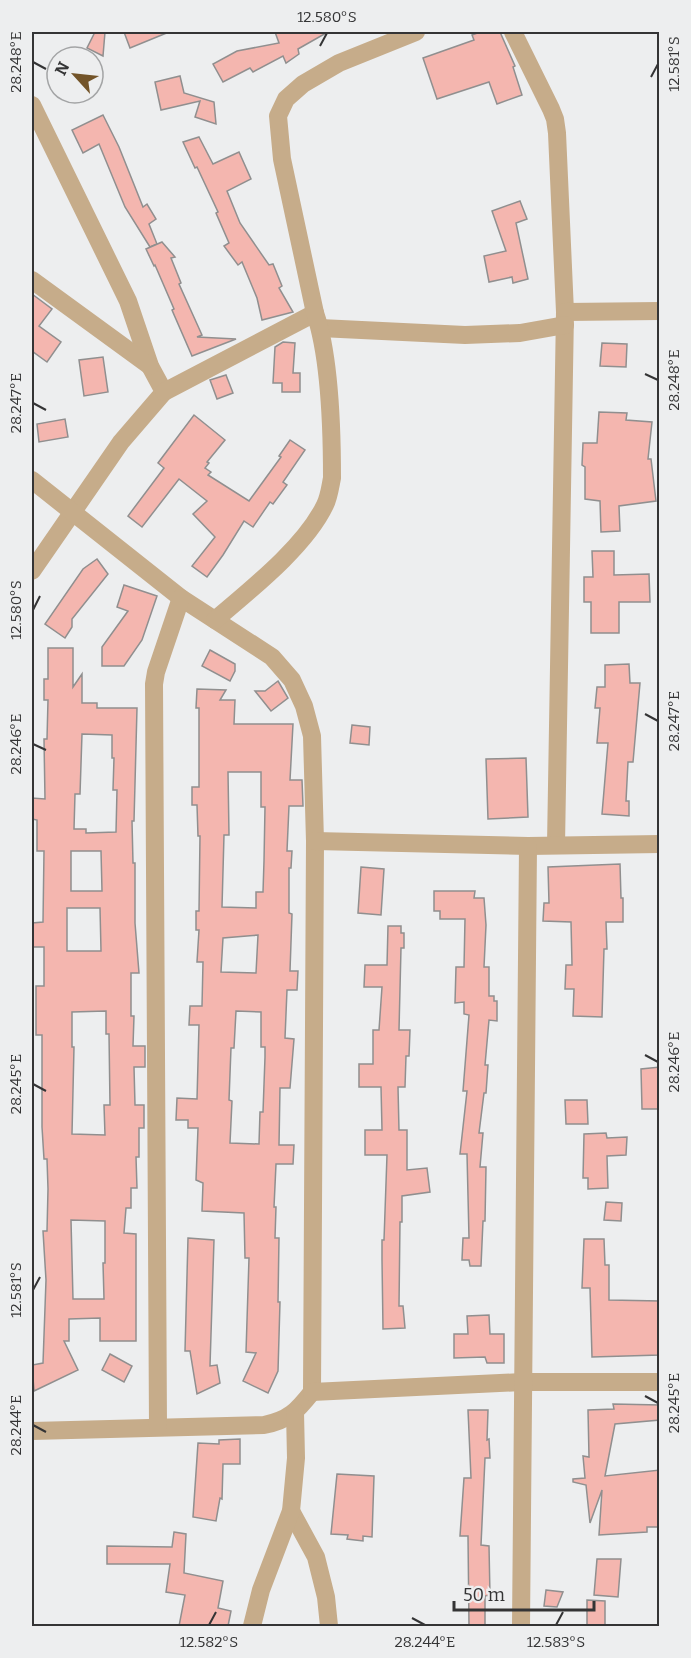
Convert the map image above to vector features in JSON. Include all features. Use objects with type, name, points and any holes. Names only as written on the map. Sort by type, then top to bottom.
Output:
[{"type":"street","points":[[216,620],[276,567],[315,520],[325,506],[332,472],[330,422],[317,320],[282,159],[278,116],[286,99],[312,79],[339,63],[416,32]]},
{"type":"street","points":[[513,32],[555,119],[565,319],[556,845]]},
{"type":"street","points":[[32,105],[128,301],[150,366],[164,392]]},
{"type":"street","points":[[32,280],[150,366]]},
{"type":"street","points":[[32,571],[120,442],[164,392],[317,320],[474,335],[520,333],[565,319],[660,311]]},
{"type":"street","points":[[32,480],[180,598],[272,657],[292,680],[304,706],[312,736],[315,841],[312,1392],[296,1412],[280,1422],[264,1425],[32,1431]]},
{"type":"street","points":[[158,1427],[154,695],[156,672],[180,598]]},
{"type":"street","points":[[315,841],[528,846],[660,844]]},
{"type":"street","points":[[521,1626],[528,846]]},
{"type":"street","points":[[312,1392],[522,1382],[660,1382]]},
{"type":"street","points":[[252,1626],[261,1590],[291,1511],[296,1458],[296,1412]]},
{"type":"street","points":[[291,1511],[316,1557],[326,1597],[329,1626]]},
{"type":"building","points":[[95,32],[105,32],[104,45],[88,45]]},
{"type":"building","points":[[124,32],[169,32],[130,48]]},
{"type":"building","points":[[275,32],[328,32],[298,49],[299,54],[286,63],[283,56],[253,72],[250,68],[223,82],[213,64],[237,51],[279,43]]},
{"type":"building","points":[[480,32],[500,32],[515,66],[513,67],[522,95],[497,104],[489,82],[437,99],[423,58],[474,40],[472,35]]},
{"type":"building","points":[[180,76],[184,93],[214,102],[216,124],[195,117],[200,101],[161,110],[155,82]]},
{"type":"building","points":[[103,115],[119,147],[143,207],[147,204],[156,219],[149,224],[157,244],[150,247],[125,207],[99,144],[83,153],[72,130]]},
{"type":"building","points":[[199,137],[213,164],[239,152],[251,179],[227,191],[240,223],[269,265],[273,264],[282,286],[279,288],[293,312],[262,320],[257,298],[242,262],[238,265],[224,246],[229,243],[216,213],[218,212],[183,142]]},
{"type":"building","points":[[520,201],[527,219],[516,223],[528,279],[513,283],[512,277],[489,282],[484,256],[506,251],[492,211]]},
{"type":"building","points":[[162,242],[175,257],[171,258],[181,283],[179,284],[202,335],[197,337],[236,339],[192,356],[172,310],[174,309],[146,249]]},
{"type":"building","points":[[32,294],[52,309],[39,326],[61,342],[47,362],[32,351]]},
{"type":"building","points":[[283,342],[295,343],[293,373],[300,373],[300,392],[282,392],[282,383],[273,383],[275,347]]},
{"type":"building","points":[[602,343],[627,344],[626,367],[600,366]]},
{"type":"building","points":[[103,357],[108,392],[84,396],[79,360]]},
{"type":"building","points":[[226,375],[233,393],[217,399],[210,380]]},
{"type":"building","points":[[599,412],[627,413],[626,420],[652,422],[648,459],[651,459],[656,501],[619,506],[620,531],[601,532],[600,501],[585,499],[583,443],[597,443]]},
{"type":"building","points":[[194,415],[225,440],[207,462],[209,463],[205,468],[211,472],[208,475],[249,501],[281,457],[279,456],[290,440],[305,450],[283,482],[287,485],[273,504],[270,502],[253,527],[244,521],[207,577],[192,566],[215,537],[193,514],[207,501],[179,479],[142,527],[128,516],[164,468],[158,463]]},
{"type":"building","points":[[65,419],[68,437],[39,442],[37,424]]},
{"type":"building","points":[[592,551],[614,551],[614,575],[649,574],[650,602],[619,602],[619,633],[591,633],[591,602],[584,602],[584,577],[593,577]]},
{"type":"building","points":[[97,559],[108,574],[72,619],[72,627],[65,638],[45,624],[83,569]]},
{"type":"building","points":[[124,585],[157,596],[142,640],[124,666],[102,666],[102,647],[128,611],[117,607]]},
{"type":"building","points":[[48,648],[73,648],[73,687],[82,674],[82,703],[97,703],[97,708],[137,708],[134,821],[132,821],[139,973],[131,973],[131,1016],[134,1016],[133,1046],[145,1046],[145,1067],[134,1067],[135,1105],[144,1105],[144,1128],[139,1128],[139,1157],[136,1157],[137,1188],[131,1188],[131,1208],[126,1208],[124,1233],[136,1234],[136,1341],[100,1341],[100,1318],[69,1319],[69,1341],[64,1341],[78,1370],[34,1391],[32,1365],[43,1363],[46,1280],[43,1231],[47,1231],[48,1189],[47,1159],[44,1159],[42,1127],[42,1035],[36,1035],[36,986],[44,986],[44,947],[32,947],[32,923],[43,922],[44,851],[37,851],[37,820],[32,819],[32,798],[45,799],[44,739],[47,739],[48,700],[44,700],[44,679],[48,679]],"holes":[[[82,734],[112,735],[113,790],[117,790],[116,832],[86,833],[86,829],[74,829],[75,794],[80,794]],[[71,851],[101,851],[102,891],[71,891]],[[67,908],[100,908],[101,951],[67,951]],[[106,1011],[106,1034],[109,1034],[110,1105],[104,1105],[105,1135],[72,1134],[74,1047],[72,1047],[72,1012]],[[71,1220],[105,1221],[104,1299],[73,1299]]]},
{"type":"building","points":[[210,650],[235,664],[235,671],[230,681],[202,666]]},
{"type":"building","points":[[629,664],[630,683],[640,683],[633,762],[628,762],[626,801],[629,801],[629,816],[602,814],[608,743],[597,743],[600,708],[595,708],[597,687],[605,687],[605,665]]},
{"type":"building","points":[[278,681],[288,698],[271,711],[255,691],[265,691]]},
{"type":"building","points":[[197,689],[226,690],[220,700],[235,700],[234,724],[293,724],[290,780],[302,780],[303,806],[289,806],[287,851],[292,851],[291,868],[289,868],[289,913],[292,914],[290,971],[298,971],[297,990],[287,990],[285,1038],[294,1039],[290,1088],[280,1088],[279,1145],[294,1145],[293,1164],[276,1164],[274,1207],[276,1207],[275,1238],[279,1238],[278,1302],[280,1302],[278,1371],[268,1393],[243,1381],[256,1353],[246,1352],[249,1258],[245,1258],[244,1213],[202,1211],[203,1183],[196,1180],[198,1128],[188,1128],[188,1120],[176,1120],[177,1098],[197,1099],[199,1025],[189,1025],[190,1006],[202,1006],[203,962],[197,962],[199,930],[196,930],[196,911],[199,911],[200,836],[198,836],[197,805],[192,805],[192,787],[199,787],[199,708],[196,708]],"holes":[[[228,772],[261,772],[261,807],[265,807],[263,892],[256,892],[256,908],[222,907],[224,835],[229,835]],[[258,935],[256,973],[221,972],[223,938]],[[236,1011],[261,1012],[261,1047],[265,1047],[265,1057],[259,1144],[230,1143],[231,1048],[234,1048]]]},
{"type":"building","points":[[352,725],[370,727],[369,745],[350,743]]},
{"type":"building","points":[[526,758],[528,817],[488,819],[486,759]]},
{"type":"building","points":[[620,864],[623,922],[606,922],[607,949],[604,949],[602,1017],[573,1016],[574,989],[565,989],[566,965],[572,965],[571,922],[543,921],[544,903],[549,903],[548,867]]},
{"type":"building","points":[[361,867],[384,869],[381,915],[358,913]]},
{"type":"building","points":[[434,891],[475,891],[474,898],[484,898],[486,925],[484,967],[489,967],[489,996],[494,996],[494,1001],[497,1001],[497,1021],[489,1020],[485,1065],[488,1065],[486,1093],[484,1093],[479,1133],[483,1133],[480,1167],[486,1167],[481,1266],[470,1266],[469,1260],[462,1260],[463,1238],[469,1238],[467,1154],[460,1154],[467,1091],[463,1091],[469,1015],[464,1014],[464,1002],[455,1003],[456,967],[464,967],[465,919],[440,919],[440,911],[434,911]]},
{"type":"building","points":[[388,926],[401,926],[401,933],[404,933],[404,948],[401,948],[399,1030],[410,1030],[405,1087],[398,1087],[399,1130],[407,1130],[407,1170],[427,1168],[430,1192],[402,1196],[399,1306],[403,1306],[405,1328],[383,1329],[382,1240],[384,1240],[387,1155],[365,1155],[365,1130],[382,1130],[381,1087],[359,1087],[359,1064],[373,1064],[373,1030],[379,1030],[382,987],[364,987],[365,965],[387,965]]},
{"type":"building","points":[[660,1067],[660,1109],[642,1109],[641,1069]]},
{"type":"building","points":[[565,1100],[587,1100],[588,1124],[566,1124]]},
{"type":"building","points":[[606,1133],[607,1138],[627,1137],[626,1155],[607,1156],[608,1188],[588,1189],[588,1178],[583,1178],[584,1134]]},
{"type":"building","points":[[606,1202],[622,1203],[621,1221],[604,1220]]},
{"type":"building","points":[[188,1238],[214,1240],[210,1366],[217,1365],[220,1383],[197,1394],[190,1351],[185,1351]]},
{"type":"building","points":[[584,1239],[604,1239],[605,1265],[609,1265],[609,1300],[660,1301],[660,1355],[592,1357],[590,1288],[582,1288]]},
{"type":"building","points":[[489,1315],[490,1334],[504,1334],[504,1363],[487,1363],[485,1357],[454,1358],[454,1334],[468,1334],[467,1316]]},
{"type":"building","points":[[110,1354],[132,1366],[124,1382],[102,1370]]},
{"type":"building","points":[[613,1404],[660,1405],[660,1420],[615,1424],[605,1476],[660,1470],[660,1527],[647,1527],[647,1532],[599,1535],[602,1490],[590,1523],[586,1485],[573,1482],[573,1479],[585,1478],[583,1456],[589,1457],[588,1410],[614,1409]]},
{"type":"building","points":[[468,1410],[488,1410],[487,1440],[489,1439],[490,1458],[485,1458],[481,1545],[489,1546],[490,1596],[485,1596],[485,1626],[469,1626],[468,1536],[460,1536],[464,1478],[471,1478]]},
{"type":"building","points":[[240,1439],[240,1464],[223,1464],[222,1499],[220,1498],[216,1521],[193,1517],[198,1443],[219,1444],[219,1440]]},
{"type":"building","points":[[337,1474],[374,1476],[372,1537],[363,1536],[363,1541],[347,1539],[348,1535],[331,1534]]},
{"type":"building","points":[[174,1532],[186,1534],[184,1573],[223,1581],[218,1608],[231,1611],[228,1626],[179,1626],[185,1595],[166,1592],[170,1564],[107,1564],[107,1546],[172,1547]]},
{"type":"building","points":[[597,1559],[621,1559],[618,1597],[594,1595]]},
{"type":"building","points":[[546,1590],[563,1592],[557,1607],[544,1606]]},
{"type":"building","points":[[587,1600],[605,1601],[605,1626],[587,1626]]}]
